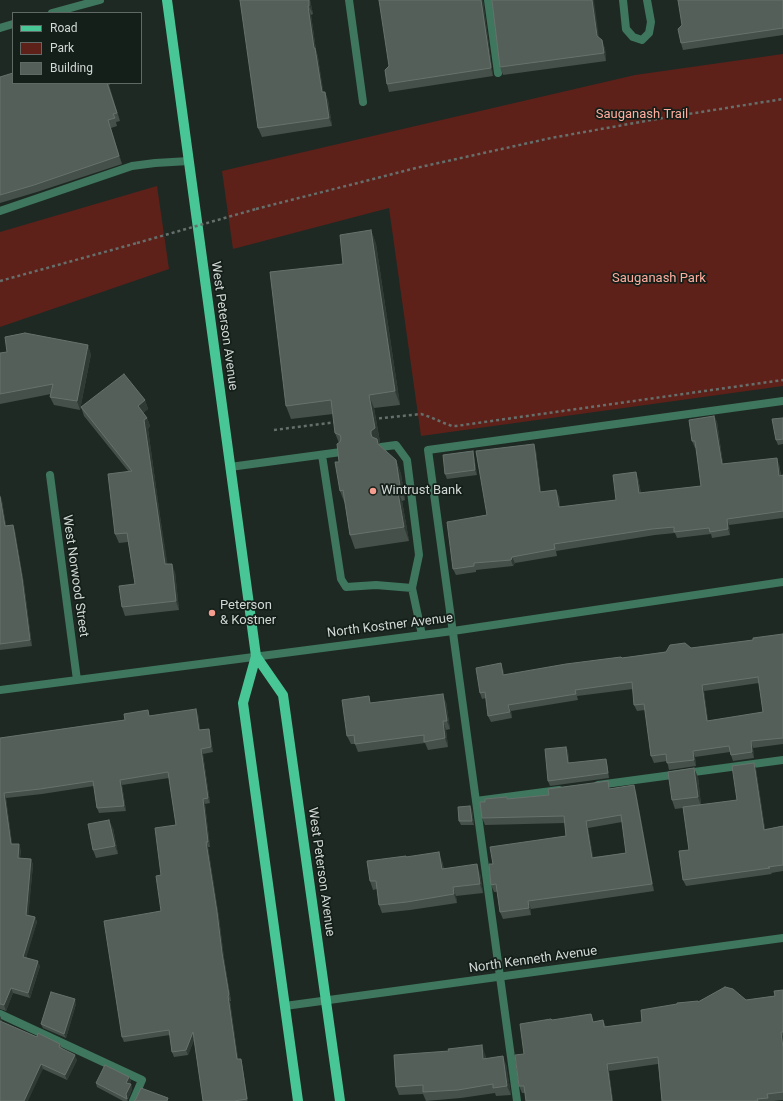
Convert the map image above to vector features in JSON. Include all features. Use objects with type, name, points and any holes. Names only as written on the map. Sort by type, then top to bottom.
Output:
[{"type":"main road","name":"West Peterson Avenue","points":[[167,0],[256,656],[243,703],[298,1101]]},
{"type":"main road","name":"West Peterson Avenue","points":[[256,656],[283,695],[340,1101]]},
{"type":"street","points":[[56,12],[100,0]]},
{"type":"street","points":[[349,0],[363,102]]},
{"type":"street","points":[[488,0],[498,73]]},
{"type":"street","points":[[623,0],[626,29],[633,37],[642,40],[649,33],[651,22],[648,0]]},
{"type":"street","points":[[0,28],[12,24]]},
{"type":"street","points":[[0,211],[132,166],[155,162],[189,161]]},
{"type":"street","points":[[517,1101],[428,450],[783,401]]},
{"type":"street","points":[[381,447],[396,445],[407,460],[419,555],[412,588],[422,635]]},
{"type":"street","points":[[230,467],[341,452]]},
{"type":"street","points":[[322,455],[341,579],[346,587],[376,585],[412,588]]},
{"type":"street","name":"West Norwood Street","points":[[50,475],[77,680]]},
{"type":"street","name":"North Kostner Avenue","points":[[0,690],[453,631],[783,582]]},
{"type":"street","points":[[586,786],[783,760]]},
{"type":"street","points":[[476,801],[570,788]]},
{"type":"street","name":"North Kenneth Avenue","points":[[285,1006],[783,938]]},
{"type":"street","points":[[0,1014],[142,1080],[133,1101]]},
{"type":"path","points":[[0,281],[256,209],[416,168],[552,138],[657,119],[783,99]]},
{"type":"path","points":[[372,419],[422,414],[452,426],[456,426],[783,380]]},
{"type":"path","points":[[274,430],[337,422]]},
{"type":"green space","name":"Sauganash Park","points":[[783,54],[783,386],[421,436],[389,208],[233,249],[222,171],[635,75]]},
{"type":"green space","points":[[157,186],[169,269],[0,327],[0,232]]},
{"type":"building","points":[[240,0],[309,0],[308,6],[314,48],[322,92],[325,92],[329,118],[258,128]]},
{"type":"building","points":[[379,0],[481,0],[491,68],[387,84],[385,70],[389,66]]},
{"type":"building","points":[[492,0],[592,0],[597,36],[602,40],[604,53],[500,67]]},
{"type":"building","points":[[678,0],[783,0],[783,28],[681,43],[678,29],[682,25]]},
{"type":"building","points":[[12,73],[12,84],[107,84],[117,113],[113,114],[115,118],[108,120],[119,156],[0,195],[0,77]]},
{"type":"building","points":[[371,230],[395,391],[369,395],[375,428],[371,431],[371,434],[372,437],[377,439],[378,444],[396,460],[400,486],[397,487],[404,527],[350,535],[343,490],[340,491],[335,462],[339,462],[337,444],[340,442],[341,438],[340,435],[335,433],[331,400],[286,406],[270,272],[343,264],[340,235]]},
{"type":"building","points":[[25,333],[88,345],[77,401],[50,397],[53,384],[0,394],[0,353],[7,352],[5,337]]},
{"type":"building","points":[[124,374],[145,400],[138,406],[147,418],[144,420],[165,564],[172,564],[176,601],[122,607],[119,586],[135,584],[127,533],[115,534],[108,474],[132,471],[81,407]]},
{"type":"building","points":[[714,416],[722,464],[777,458],[779,476],[783,475],[783,511],[727,519],[728,529],[710,532],[709,528],[674,532],[674,527],[652,529],[554,544],[555,549],[512,557],[511,560],[474,563],[474,566],[453,569],[447,522],[487,515],[476,451],[534,444],[540,492],[556,490],[559,507],[616,500],[613,475],[636,472],[639,493],[701,486],[695,441],[692,441],[689,420]]},
{"type":"building","points":[[783,418],[783,439],[776,440],[772,419]]},
{"type":"building","points":[[473,451],[475,470],[445,474],[443,455]]},
{"type":"building","points":[[0,497],[5,526],[13,525],[30,640],[0,644]]},
{"type":"building","points":[[783,634],[783,738],[751,741],[752,752],[731,755],[729,746],[693,751],[694,760],[667,763],[666,754],[651,756],[644,704],[634,705],[632,682],[575,690],[576,694],[508,705],[510,712],[488,716],[485,692],[480,693],[476,668],[501,663],[503,675],[566,664],[666,652],[670,645],[685,643],[691,648],[753,640],[753,638]],"holes":[[[758,677],[763,712],[707,721],[702,685]]]},
{"type":"building","points":[[443,694],[447,721],[443,721],[445,738],[424,742],[424,735],[355,744],[354,735],[347,736],[342,700],[369,696],[370,703]]},
{"type":"building","points":[[196,709],[199,730],[209,729],[211,747],[201,749],[208,798],[203,799],[208,842],[206,842],[237,1059],[241,1059],[247,1099],[234,1101],[203,1101],[193,1032],[186,1050],[172,1052],[169,1030],[122,1037],[104,921],[161,911],[156,876],[161,875],[155,828],[176,825],[168,772],[120,780],[124,806],[97,808],[93,781],[4,793],[11,844],[19,844],[18,858],[31,859],[26,915],[35,917],[23,957],[38,961],[28,993],[11,988],[4,1005],[0,1004],[0,738],[125,720],[124,714],[148,710],[149,716]]},
{"type":"building","points":[[566,747],[568,763],[606,759],[608,773],[548,781],[545,749]]},
{"type":"building","points":[[754,763],[764,830],[783,826],[783,865],[683,880],[679,851],[689,850],[683,807],[737,800],[732,766]]},
{"type":"building","points":[[694,768],[698,797],[672,800],[668,772]]},
{"type":"building","points":[[608,781],[609,789],[634,785],[652,884],[528,901],[529,908],[500,912],[496,884],[491,885],[489,864],[493,864],[490,847],[566,836],[564,816],[482,818],[480,802],[485,802],[485,799],[507,797],[507,799],[549,795],[548,789]],"holes":[[[621,815],[626,853],[592,858],[586,821]]]},
{"type":"building","points":[[470,806],[472,821],[459,821],[458,807]]},
{"type":"building","points":[[109,820],[115,846],[93,850],[88,824]]},
{"type":"building","points":[[439,852],[442,869],[477,864],[480,884],[453,887],[454,894],[379,905],[376,881],[370,881],[367,861]]},
{"type":"building","points":[[725,987],[733,989],[746,1000],[775,996],[774,991],[783,990],[783,1032],[781,1032],[783,1048],[783,1092],[767,1094],[768,1098],[757,1099],[758,1101],[662,1101],[658,1057],[607,1064],[612,1101],[526,1101],[524,1086],[519,1086],[515,1055],[524,1054],[520,1024],[591,1014],[593,1022],[603,1020],[604,1027],[642,1022],[641,1010],[677,1003],[698,1002]]},
{"type":"building","points":[[51,992],[75,999],[64,1034],[41,1024]]},
{"type":"building","points":[[0,1021],[37,1037],[38,1033],[60,1044],[59,1047],[75,1055],[65,1075],[41,1064],[24,1101],[0,1101]]},
{"type":"building","points":[[482,1045],[483,1059],[503,1056],[507,1086],[493,1088],[493,1084],[458,1090],[423,1092],[423,1085],[396,1087],[394,1055],[449,1051],[448,1049]]},
{"type":"building","points":[[105,1065],[129,1077],[126,1083],[131,1084],[126,1094],[127,1099],[96,1083]]},
{"type":"building","points":[[141,1088],[168,1098],[167,1101],[134,1101]]},
{"type":"place","name":"Wintrust Bank","points":[[373,491]]},
{"type":"place","name":"Peterson & Kostner","points":[[212,613]]},
{"type":"park label","name":"Sauganash Trail","points":[[642,115]]}]
